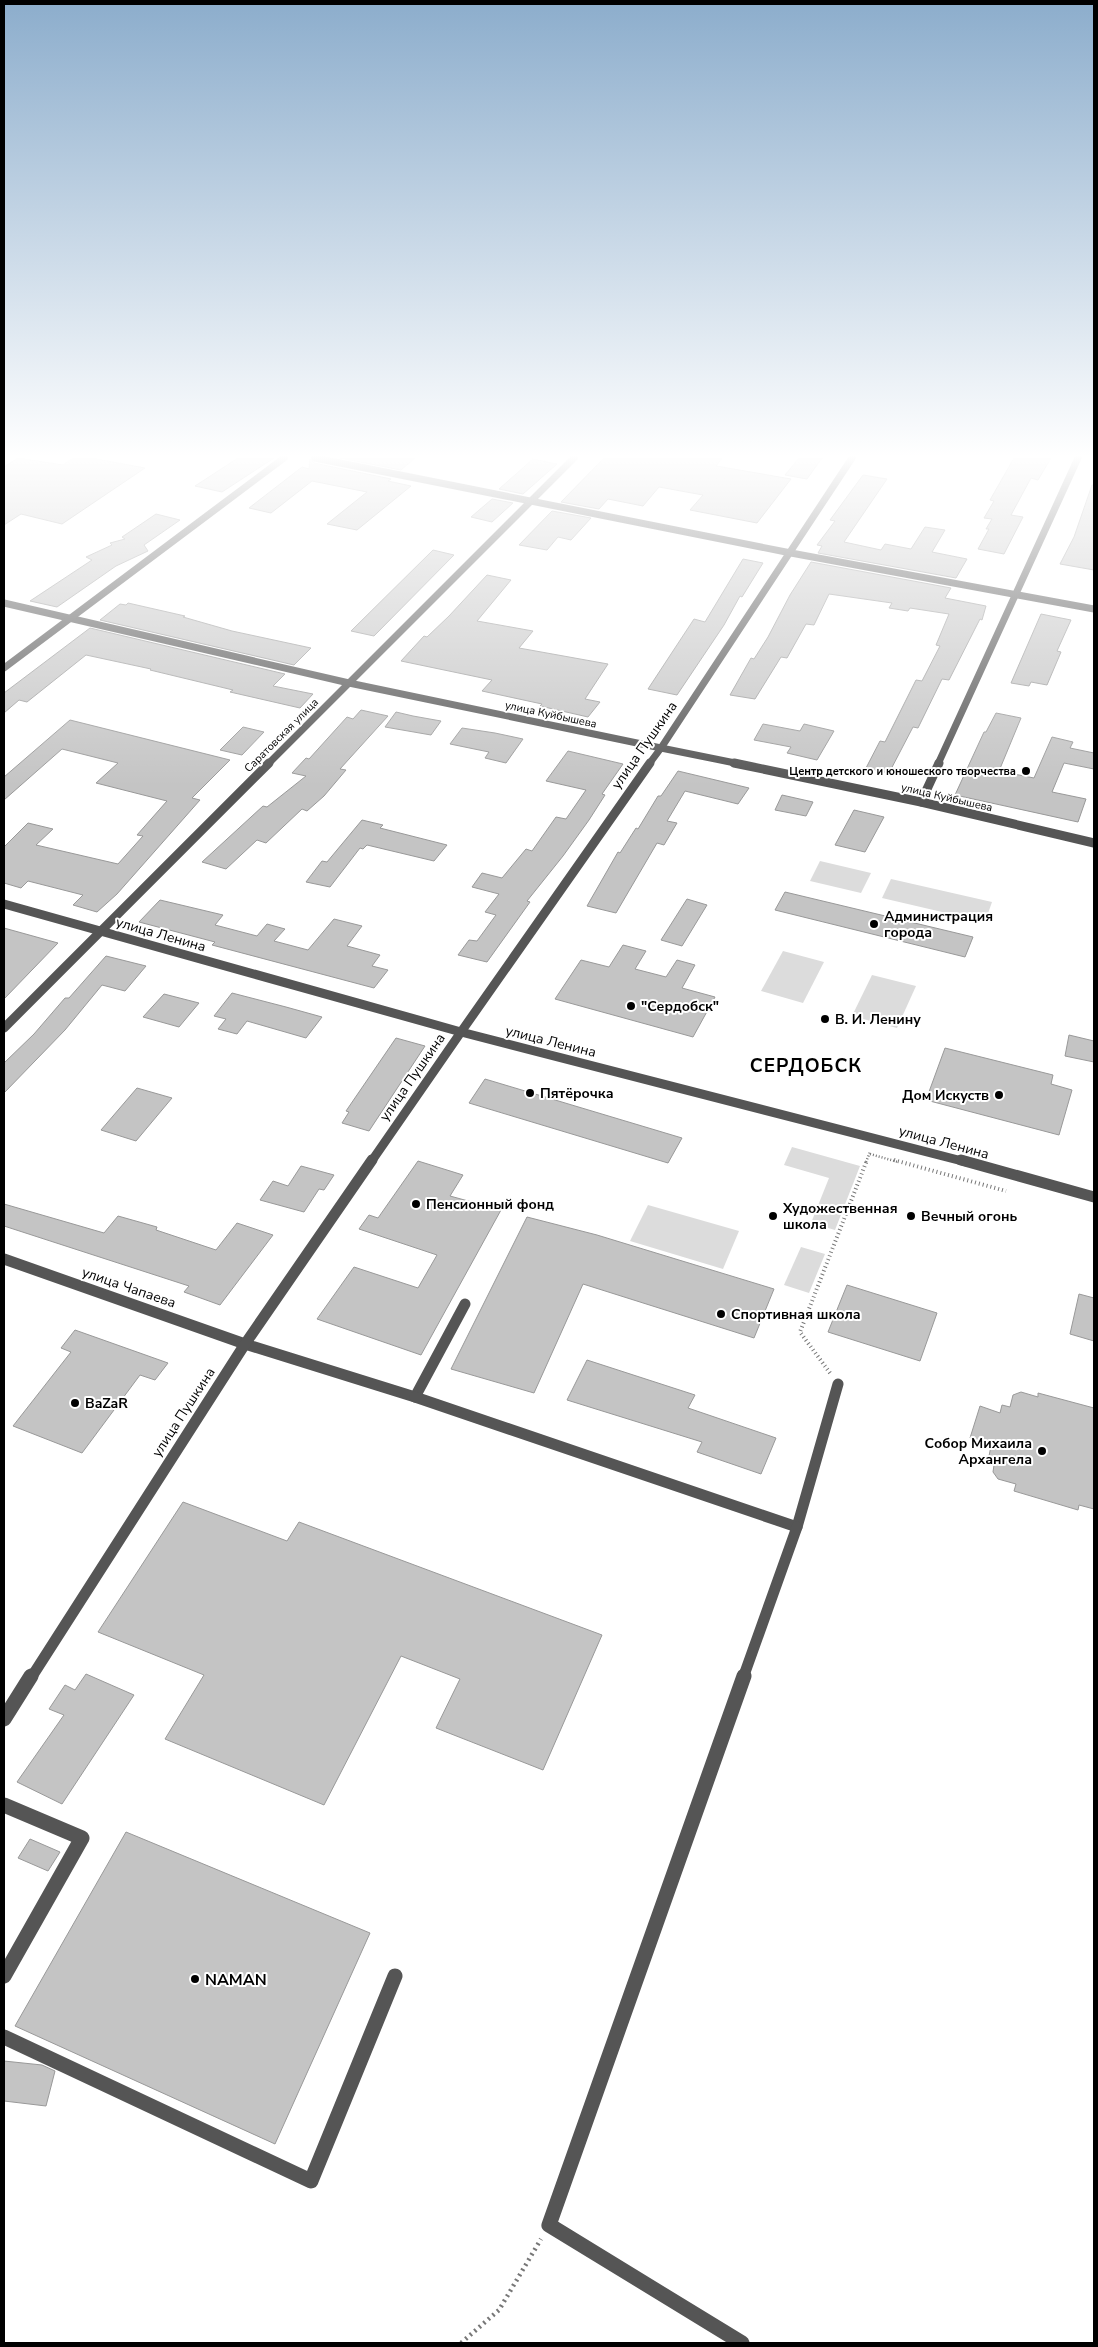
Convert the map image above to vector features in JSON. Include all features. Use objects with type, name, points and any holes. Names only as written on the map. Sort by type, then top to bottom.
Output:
[{"type":"street","points":[[4,668],[138,568]]},
{"type":"street","name":"Саратовская улица","points":[[4,1028],[463,568]]},
{"type":"street","name":"улица Пушкина","points":[[4,1719],[245,1344],[661,748],[781,568]]},
{"type":"street","points":[[869,568],[1094,609]]},
{"type":"street","points":[[921,802],[1029,568]]},
{"type":"street","name":"улица Куйбышева","points":[[4,603],[349,683],[921,802],[1094,843]]},
{"type":"street","name":"улица Ленина","points":[[4,904],[461,1032],[876,1137],[1094,1197]]},
{"type":"street","name":"улица Чапаева","points":[[4,1259],[245,1344],[415,1397],[796,1527]]},
{"type":"street","points":[[415,1397],[464,1304]]},
{"type":"street","points":[[742,2343],[550,2225],[796,1527],[838,1384]]},
{"type":"street","points":[[4,1805],[82,1838],[4,1976]]},
{"type":"street","points":[[4,2037],[311,2181],[395,1976]]},
{"type":"path","points":[[838,1384],[800,1332],[876,1137]]},
{"type":"path","points":[[869,1154],[1013,1193]]},
{"type":"path","points":[[461,2343],[499,2310],[550,2225]]},
{"type":"shaded area","points":[[820,861],[871,873],[861,893],[810,881]]},
{"type":"shaded area","points":[[891,879],[992,902],[985,922],[882,898]]},
{"type":"shaded area","points":[[783,951],[824,962],[803,1003],[761,991]]},
{"type":"shaded area","points":[[872,975],[916,986],[897,1028],[852,1016]]},
{"type":"shaded area","points":[[792,1147],[860,1166],[835,1230],[811,1223],[829,1178],[784,1165]]},
{"type":"shaded area","points":[[648,1205],[739,1231],[723,1269],[630,1241]]},
{"type":"shaded area","points":[[801,1247],[825,1254],[809,1293],[784,1285]]},
{"type":"building","points":[[81,568],[114,568],[57,607],[30,601]]},
{"type":"building","points":[[415,568],[442,568],[374,636],[351,631]]},
{"type":"building","points":[[738,568],[760,568],[677,695],[648,689],[694,619],[705,622]]},
{"type":"building","points":[[807,568],[841,568],[951,588],[945,598],[986,606],[982,620],[980,619],[949,680],[942,679],[918,728],[913,727],[889,773],[866,768],[880,741],[885,742],[916,680],[922,681],[940,646],[936,645],[949,614],[910,608],[908,611],[889,608],[892,603],[829,594],[814,625],[806,624],[787,658],[781,657],[755,699],[730,695],[751,658],[754,659],[768,637],[790,595]]},
{"type":"building","points":[[898,568],[962,568],[956,578]]},
{"type":"building","points":[[1080,568],[1094,568],[1094,570]]},
{"type":"building","points":[[487,575],[511,580],[477,621],[533,631],[519,648],[608,664],[585,699],[600,702],[588,717],[540,706],[542,704],[482,691],[492,680],[401,661],[424,636],[427,637],[449,616]]},
{"type":"building","points":[[128,603],[185,616],[183,617],[232,631],[311,648],[294,665],[100,620],[120,604],[126,605]]},
{"type":"building","points":[[1041,614],[1071,620],[1057,651],[1061,652],[1047,685],[1031,682],[1029,686],[1011,683]]},
{"type":"building","points":[[90,628],[285,674],[273,686],[313,694],[300,708],[230,692],[233,690],[151,669],[86,655],[27,702],[19,700],[4,713],[4,693]]},
{"type":"building","points":[[361,710],[388,716],[340,769],[346,770],[324,796],[307,811],[302,809],[266,843],[257,840],[226,869],[202,862],[263,806],[267,807],[306,776],[292,773],[306,758],[309,759],[347,717],[353,719]]},
{"type":"building","points":[[396,712],[441,721],[431,735],[385,727]]},
{"type":"building","name":"Центр детского и юношеского творчества","points":[[996,713],[1021,718],[999,771],[1034,778],[1052,737],[1073,742],[1070,748],[1094,753],[1094,769],[1064,763],[1052,792],[1086,799],[1078,822],[955,795],[984,732],[986,732]]},
{"type":"building","points":[[70,720],[230,760],[192,798],[200,800],[117,894],[97,912],[73,905],[83,895],[28,881],[21,888],[4,883],[4,847],[28,823],[53,829],[36,845],[118,864],[143,836],[137,835],[167,801],[96,783],[118,763],[62,749],[4,800],[4,777]]},
{"type":"building","points":[[763,724],[800,731],[804,724],[834,731],[817,760],[787,753],[791,747],[754,740]]},
{"type":"building","points":[[243,727],[264,732],[242,755],[220,750]]},
{"type":"building","points":[[462,728],[523,739],[506,763],[485,758],[489,752],[450,744]]},
{"type":"building","points":[[568,751],[623,764],[602,794],[605,795],[589,820],[527,901],[530,902],[487,962],[458,955],[469,940],[477,941],[496,915],[485,912],[499,894],[472,887],[482,873],[502,878],[526,849],[532,851],[556,817],[566,819],[586,790],[546,781]]},
{"type":"building","points":[[678,771],[749,788],[738,804],[685,791],[667,821],[677,823],[664,845],[657,843],[616,913],[587,906],[618,852],[620,853],[636,828],[638,829],[658,796],[661,796]]},
{"type":"building","points":[[782,795],[813,802],[806,816],[775,810]]},
{"type":"building","points":[[854,810],[884,817],[865,852],[835,845]]},
{"type":"building","points":[[362,820],[383,825],[380,828],[447,845],[434,861],[367,845],[363,849],[360,848],[330,887],[306,882],[322,861],[327,862]]},
{"type":"building","name":"Администрация города","points":[[785,892],[973,937],[965,957],[775,910]]},
{"type":"building","points":[[687,899],[707,905],[682,946],[661,940]]},
{"type":"building","points":[[160,900],[223,915],[215,925],[257,936],[267,924],[285,929],[274,941],[308,950],[334,919],[362,926],[347,946],[380,955],[372,966],[388,970],[374,988],[212,945],[215,942],[139,922]]},
{"type":"building","points":[[4,928],[58,943],[4,999]]},
{"type":"building","points":[[623,945],[646,951],[635,969],[666,977],[677,960],[695,965],[682,988],[715,997],[693,1037],[555,999],[581,960],[609,967]]},
{"type":"building","points":[[106,956],[146,966],[125,991],[102,985],[65,1030],[4,1093],[4,1063],[34,1034],[65,998],[69,998]]},
{"type":"building","points":[[232,993],[322,1017],[306,1038],[247,1021],[237,1034],[218,1029],[226,1019],[214,1016]]},
{"type":"building","points":[[164,994],[199,1003],[179,1027],[143,1017]]},
{"type":"building","points":[[1069,1035],[1094,1041],[1094,1062],[1065,1056]]},
{"type":"building","points":[[396,1038],[425,1046],[369,1131],[342,1123],[349,1112],[346,1111]]},
{"type":"building","name":"Дом Искуств","points":[[945,1048],[1053,1075],[1051,1084],[1072,1090],[1059,1135],[926,1100]]},
{"type":"building","points":[[485,1079],[682,1138],[668,1163],[469,1103]]},
{"type":"building","points":[[137,1088],[172,1098],[136,1141],[101,1130]]},
{"type":"building","points":[[418,1161],[463,1175],[450,1196],[501,1210],[421,1355],[317,1319],[354,1267],[418,1288],[437,1255],[359,1229],[369,1215],[378,1218]]},
{"type":"building","points":[[301,1166],[334,1175],[324,1190],[319,1189],[304,1212],[260,1200],[273,1181],[288,1186]]},
{"type":"building","points":[[4,1204],[104,1233],[118,1216],[157,1227],[156,1230],[216,1250],[237,1223],[273,1235],[220,1305],[184,1292],[189,1286],[4,1226]]},
{"type":"building","points":[[527,1217],[597,1235],[774,1289],[754,1338],[583,1284],[534,1393],[451,1369]]},
{"type":"building","points":[[847,1285],[937,1313],[920,1361],[828,1332]]},
{"type":"building","points":[[1079,1294],[1094,1298],[1094,1341],[1070,1334]]},
{"type":"building","name":"BaZaR","points":[[75,1330],[168,1363],[155,1380],[140,1375],[82,1453],[13,1426],[71,1352],[61,1348]]},
{"type":"building","points":[[587,1360],[695,1395],[688,1408],[776,1438],[761,1474],[697,1452],[702,1442],[567,1400]]},
{"type":"building","name":"Собор Михаила Архангела","points":[[1021,1392],[1038,1397],[1038,1393],[1094,1408],[1094,1509],[1079,1505],[1078,1510],[1014,1491],[1016,1484],[998,1479],[993,1472],[995,1458],[989,1456],[991,1446],[970,1438],[980,1406],[1000,1413],[1002,1405],[1010,1407],[1013,1395]]},
{"type":"building","points":[[183,1502],[287,1541],[299,1522],[602,1635],[543,1770],[436,1728],[460,1679],[401,1656],[324,1805],[165,1739],[204,1675],[98,1632]]},
{"type":"building","points":[[86,1674],[134,1695],[62,1804],[17,1782],[64,1715],[49,1709],[65,1685],[75,1690]]},
{"type":"building","name":"NAMAN","points":[[126,1832],[370,1933],[275,2144],[15,2026]]},
{"type":"building","points":[[30,1839],[60,1852],[48,1871],[18,1858]]},
{"type":"building","points":[[4,2061],[42,2065],[55,2071],[46,2106],[4,2101]]},
{"type":"place","name":"Центр детского и юношеского творчества","points":[[1026,771]]},
{"type":"place","name":"Администрация города","points":[[874,924]]},
{"type":"place","name":"\"Сердобск\"","points":[[631,1006]]},
{"type":"place","name":"В. И. Ленину","points":[[825,1019]]},
{"type":"place","name":"Пятёрочка","points":[[530,1093]]},
{"type":"place","name":"Дом Искуств","points":[[999,1095]]},
{"type":"place","name":"Пенсионный фонд","points":[[416,1204]]},
{"type":"place","name":"Художественная школа","points":[[773,1216]]},
{"type":"place","name":"Вечный огонь","points":[[911,1216]]},
{"type":"place","name":"Спортивная школа","points":[[721,1314]]},
{"type":"place","name":"BaZaR","points":[[75,1403]]},
{"type":"place","name":"Собор Михаила Архангела","points":[[1042,1451]]},
{"type":"place","name":"NAMAN","points":[[195,1979]]},
{"type":"district","name":"СЕРДОБСК","points":[[806,1065]]}]
